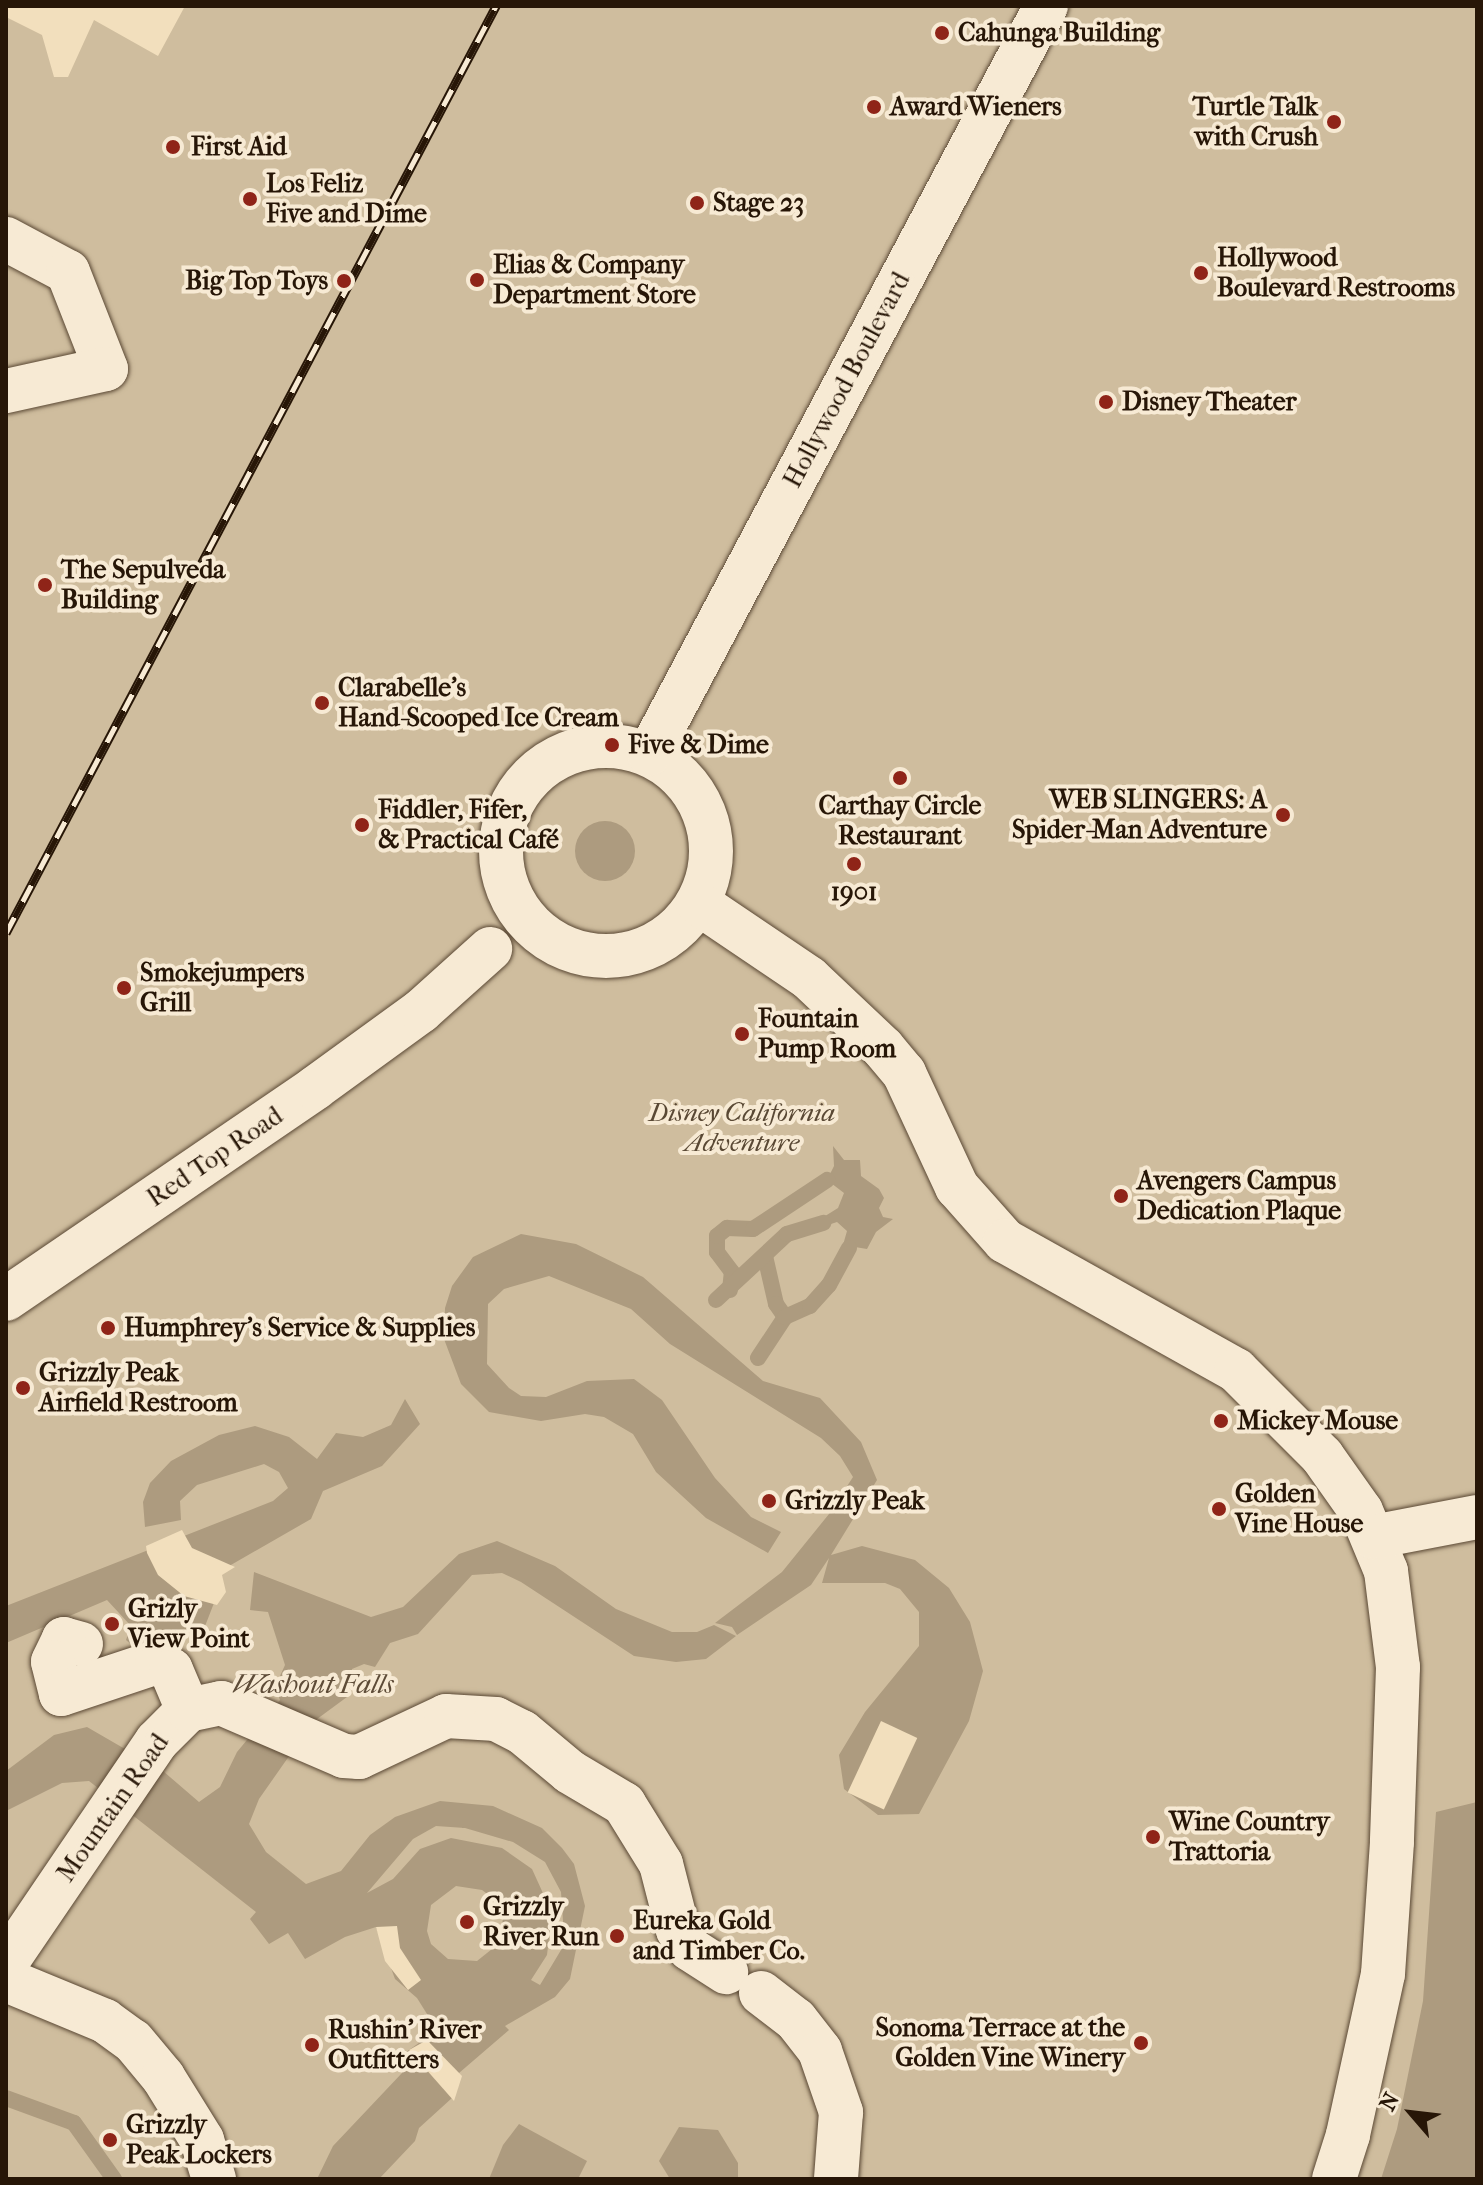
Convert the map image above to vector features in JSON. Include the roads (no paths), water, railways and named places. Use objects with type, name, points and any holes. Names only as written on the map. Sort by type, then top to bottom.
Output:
[{"type":"street","name":"Hollywood Boulevard","points":[[649,754],[1046,6]]},
{"type":"street","points":[[6,239],[68,272],[106,369],[6,391]]},
{"type":"street","points":[[624,746],[649,754],[689,785],[707,820],[712,858],[698,903],[678,928],[651,946],[628,954],[591,956],[553,943],[526,923],[508,888],[503,830],[525,782],[553,760],[587,747],[624,746]]},
{"type":"street","points":[[698,903],[809,978],[888,1054],[904,1073],[957,1187],[1005,1241],[1236,1370],[1322,1456],[1373,1537],[1386,1571],[1398,1667],[1392,1842],[1383,1974],[1348,2135],[1334,2179]]},
{"type":"street","name":"Red Top Road","points":[[6,1299],[425,1008],[490,949]]},
{"type":"street","points":[[1373,1537],[1477,1517]]},
{"type":"street","points":[[81,1644],[64,1639],[53,1662],[61,1694],[157,1662],[171,1670],[188,1710]]},
{"type":"street","name":"Mountain Road","points":[[6,1963],[157,1741],[188,1710],[221,1703],[321,1749],[359,1757],[446,1716],[496,1719],[522,1732],[570,1772],[624,1804],[661,1864],[678,1930],[690,1949],[796,2020],[820,2051],[841,2112],[836,2179]]},
{"type":"street","points":[[6,1980],[105,2021],[133,2041],[163,2077],[202,2140],[214,2179]]},
{"type":"water","points":[[605,821],[616,823],[626,830],[633,840],[633,862],[626,872],[616,879],[605,881],[594,879],[584,872],[577,862],[575,851],[577,840],[584,830],[594,823]]},
{"type":"water","points":[[833,1146],[844,1160],[860,1160],[861,1176],[879,1189],[884,1198],[879,1208],[883,1217],[893,1219],[876,1232],[867,1249],[843,1245],[847,1231],[837,1222],[822,1227],[822,1218],[838,1208],[844,1193],[827,1180],[834,1166]]},
{"type":"water","points":[[521,1234],[576,1244],[643,1277],[763,1381],[820,1398],[861,1442],[877,1480],[831,1555],[862,1546],[915,1560],[949,1588],[970,1622],[983,1671],[969,1721],[919,1814],[878,1815],[844,1789],[839,1755],[865,1712],[919,1646],[919,1612],[900,1589],[885,1583],[822,1583],[829,1558],[811,1585],[737,1635],[732,1627],[715,1623],[782,1572],[829,1514],[853,1477],[840,1456],[821,1438],[670,1344],[631,1309],[549,1276],[504,1289],[488,1304],[487,1364],[521,1396],[546,1397],[587,1381],[634,1379],[662,1400],[715,1478],[751,1517],[781,1532],[768,1553],[706,1518],[656,1472],[633,1434],[604,1417],[585,1414],[541,1421],[489,1412],[461,1384],[444,1339],[445,1308],[452,1286],[473,1257]]},
{"type":"water","points":[[405,1399],[420,1424],[382,1466],[323,1491],[311,1519],[217,1573],[214,1603],[200,1639],[186,1629],[141,1653],[126,1640],[131,1626],[107,1600],[6,1643],[6,1606],[273,1501],[288,1488],[279,1472],[264,1464],[197,1485],[180,1501],[181,1520],[145,1527],[143,1502],[150,1483],[171,1461],[219,1435],[255,1426],[289,1437],[317,1459],[336,1433],[363,1437],[391,1425]]},
{"type":"water","name":"Washout Falls","points":[[497,1541],[555,1566],[616,1609],[672,1632],[697,1632],[714,1625],[736,1636],[706,1659],[676,1662],[634,1656],[521,1582],[502,1573],[472,1575],[418,1634],[390,1643],[375,1667],[364,1664],[352,1669],[347,1697],[313,1722],[259,1799],[249,1824],[266,1852],[306,1884],[341,1871],[370,1835],[395,1817],[440,1801],[493,1806],[542,1828],[562,1848],[574,1864],[585,1906],[570,1979],[555,1997],[505,2026],[509,2030],[459,2073],[452,2098],[419,2128],[415,2141],[379,2179],[317,2179],[333,2146],[402,2073],[402,2055],[437,2030],[417,1998],[395,1979],[376,1927],[345,1937],[305,1959],[288,1933],[269,1944],[250,1919],[256,1912],[89,1781],[62,1783],[6,1811],[6,1771],[54,1735],[87,1727],[163,1771],[199,1802],[220,1787],[237,1752],[280,1700],[275,1687],[285,1665],[268,1612],[250,1610],[254,1572],[371,1617],[403,1607],[459,1554]],"holes":[[[436,1826],[465,1828],[513,1842],[545,1862],[561,1892],[563,1921],[561,1950],[540,1985],[531,1980],[547,1955],[552,1913],[532,1869],[502,1848],[451,1838],[420,1849],[393,1879],[367,1893],[413,1839]],[[456,1886],[482,1890],[494,1899],[503,1919],[497,1945],[477,1961],[448,1959],[431,1944],[427,1931],[431,1905]]]},
{"type":"water","points":[[1477,1802],[1477,2179],[1381,2179],[1397,2129],[1423,2001],[1436,1812]]},
{"type":"water","points":[[519,2124],[587,2161],[578,2179],[489,2179],[503,2145]]},
{"type":"water","points":[[679,2127],[718,2130],[738,2163],[738,2179],[670,2179],[659,2161]]},
{"type":"waterway","points":[[730,1290],[732,1272],[717,1252],[717,1236],[727,1228],[753,1229],[827,1180]]},
{"type":"waterway","points":[[716,1300],[787,1234],[823,1223]]},
{"type":"waterway","points":[[758,1358],[785,1317],[810,1306],[829,1285],[849,1248]]},
{"type":"waterway","points":[[765,1256],[776,1304],[785,1317]]},
{"type":"waterway","points":[[6,2098],[74,2123],[114,2179]]},
{"type":"railway","points":[[6,933],[496,6]]},
{"type":"place","name":"Cahunga Building","points":[[942,33]]},
{"type":"place","name":"Award Wieners","points":[[874,107]]},
{"type":"place","name":"Turtle Talk with Crush","points":[[1334,122]]},
{"type":"place","name":"First Aid","points":[[173,147]]},
{"type":"place","name":"Los Feliz Five and Dime","points":[[250,199]]},
{"type":"place","name":"Stage 23","points":[[697,203]]},
{"type":"place","name":"Hollywood Boulevard Restrooms","points":[[1201,273]]},
{"type":"place","name":"Elias & Company Department Store","points":[[477,280]]},
{"type":"place","name":"Big Top Toys","points":[[344,281]]},
{"type":"place","name":"Disney Theater","points":[[1106,402]]},
{"type":"place","name":"The Sepulveda Building","points":[[45,585]]},
{"type":"place","name":"Clarabelle's Hand-Scooped Ice Cream","points":[[322,703]]},
{"type":"place","name":"Five & Dime","points":[[612,745]]},
{"type":"place","name":"Carthay Circle Restaurant","points":[[900,778]]},
{"type":"place","name":"WEB SLINGERS: A Spider-Man Adventure","points":[[1283,815]]},
{"type":"place","name":"Fiddler, Fifer, & Practical Café","points":[[362,825]]},
{"type":"place","name":"1901","points":[[854,864]]},
{"type":"place","name":"Smokejumpers Grill","points":[[124,988]]},
{"type":"place","name":"Fountain Pump Room","points":[[742,1034]]},
{"type":"place","name":"Avengers Campus Dedication Plaque","points":[[1121,1196]]},
{"type":"place","name":"Humphrey's Service & Supplies","points":[[108,1328]]},
{"type":"place","name":"Grizzly Peak Airfield Restroom","points":[[23,1388]]},
{"type":"place","name":"Mickey Mouse","points":[[1221,1421]]},
{"type":"place","name":"Grizzly Peak","points":[[769,1501]]},
{"type":"place","name":"Golden Vine House","points":[[1219,1509]]},
{"type":"place","name":"Grizly View Point","points":[[112,1624]]},
{"type":"place","name":"Wine Country Trattoria","points":[[1153,1837]]},
{"type":"place","name":"Grizzly River Run","points":[[467,1922]]},
{"type":"place","name":"Eureka Gold and Timber Co.","points":[[617,1936]]},
{"type":"place","name":"Sonoma Terrace at the Golden Vine Winery","points":[[1141,2043]]},
{"type":"place","name":"Rushin' River Outfitters","points":[[312,2045]]},
{"type":"place","name":"Grizzly Peak Lockers","points":[[110,2140]]},
{"type":"park label","name":"Disney California Adventure","points":[[742,1128]]}]
